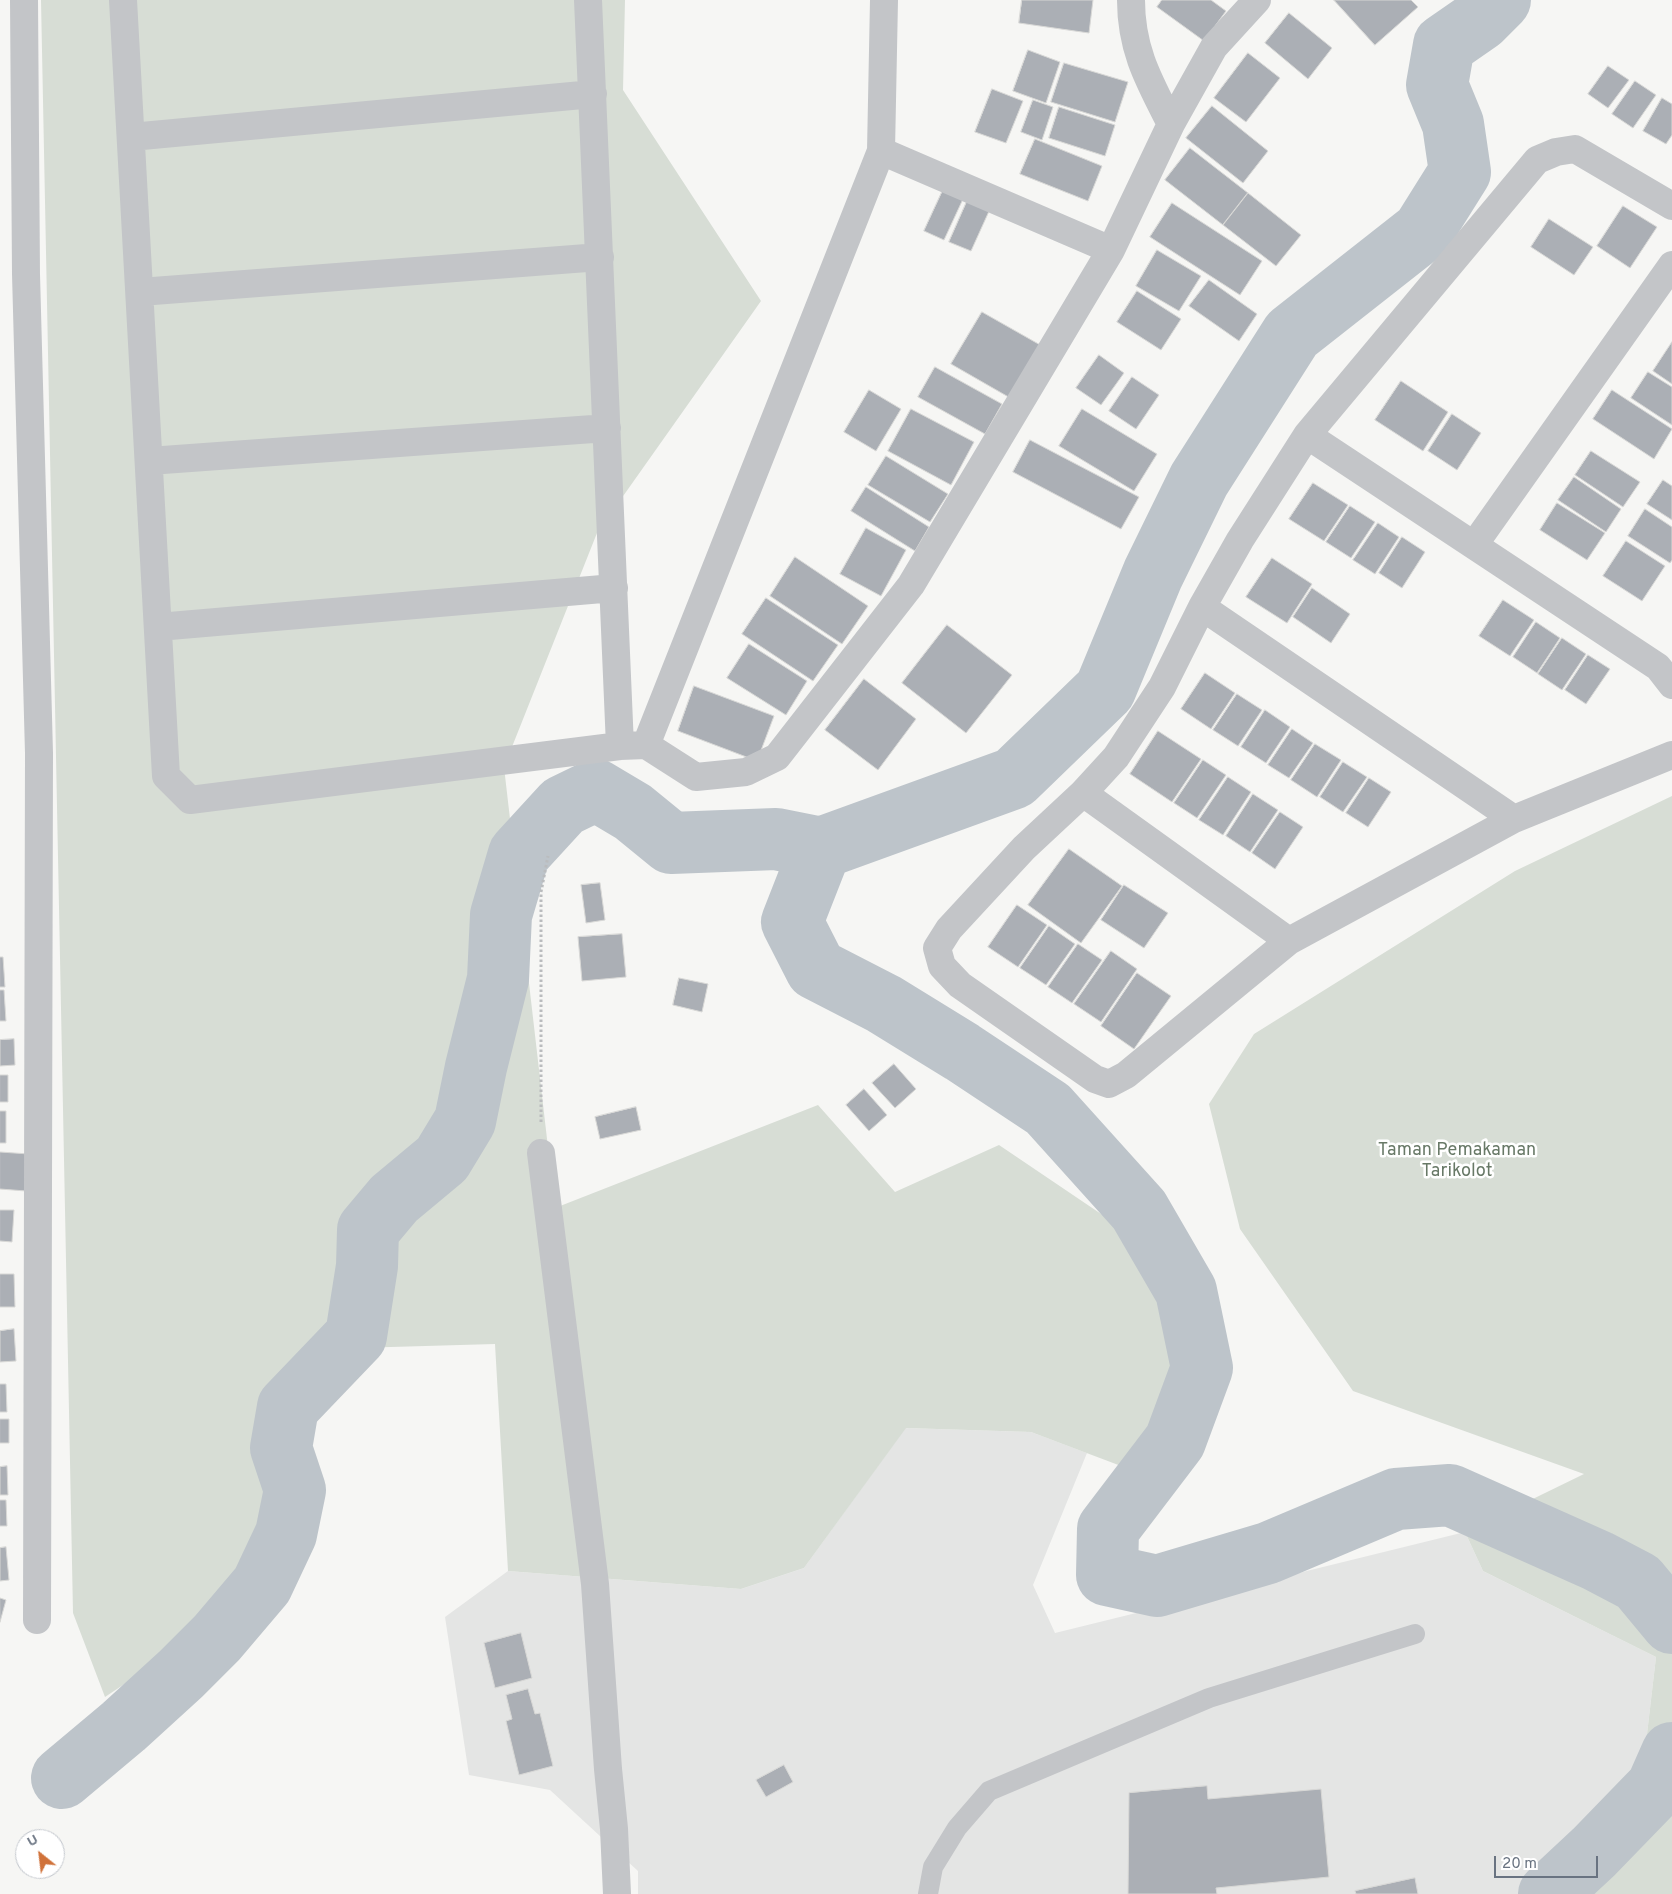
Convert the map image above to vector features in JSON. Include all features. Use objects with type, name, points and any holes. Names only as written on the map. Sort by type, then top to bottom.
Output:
[{"type":"street","points":[[24,0],[26,274],[39,753],[37,1620]]},
{"type":"street","points":[[123,0],[166,776],[190,800],[633,746],[696,777],[746,772],[777,757],[912,585],[1111,250],[1171,124],[1214,47],[1257,0]]},
{"type":"street","points":[[588,0],[614,588],[633,746]]},
{"type":"street","points":[[633,746],[881,151],[884,0]]},
{"type":"street","points":[[1132,0],[1131,21],[1144,72],[1171,124]]},
{"type":"street","points":[[131,137],[593,94]]},
{"type":"street","points":[[1672,206],[1575,149],[1556,152],[1537,160],[1307,435],[1240,540],[1202,607],[1157,694],[1116,757],[1082,793],[1024,848],[945,935],[937,948],[942,966],[960,985],[1095,1079],[1109,1084],[1126,1075],[1289,941],[1514,819],[1672,755]]},
{"type":"street","points":[[881,151],[1111,250]]},
{"type":"street","points":[[140,292],[600,257]]},
{"type":"street","points":[[1474,546],[1664,294],[1672,265]]},
{"type":"street","points":[[149,461],[607,428]]},
{"type":"street","points":[[1307,435],[1474,546],[1667,667]]},
{"type":"street","points":[[158,627],[614,588]]},
{"type":"street","points":[[1202,607],[1514,819]]},
{"type":"street","points":[[1082,793],[1289,941]]},
{"type":"street","points":[[541,1153],[595,1584],[614,1829],[617,1894]]},
{"type":"lane","points":[[928,1894],[933,1867],[957,1828],[989,1790],[1209,1698],[1415,1634]]},
{"type":"path","points":[[541,1153],[541,892],[548,856]]},
{"type":"shaded area","points":[[905,1428],[1031,1432],[1087,1453],[1033,1585],[1055,1633],[1465,1532],[1483,1571],[1656,1657],[1640,1794],[1520,1894],[638,1894],[638,1871],[550,1790],[469,1775],[445,1617],[508,1571],[741,1589],[804,1568]]},
{"type":"green space","points":[[41,0],[625,0],[623,90],[761,301],[597,533],[504,767],[555,1208],[818,1105],[895,1192],[999,1145],[1147,1245],[1198,1382],[1129,1469],[1031,1432],[906,1428],[804,1568],[741,1589],[508,1571],[495,1344],[321,1349],[234,1611],[105,1697],[73,1613]]},
{"type":"green space","name":"Taman Pemakaman Tarikolot","points":[[1672,796],[1672,1894],[1520,1894],[1640,1794],[1656,1657],[1483,1571],[1465,1532],[1584,1474],[1353,1391],[1240,1229],[1209,1104],[1254,1034],[1515,871]]},
{"type":"building","points":[[1022,0],[1093,0],[1089,33],[1019,23]]},
{"type":"building","points":[[1162,0],[1211,0],[1226,11],[1204,41],[1157,7]]},
{"type":"building","points":[[1334,0],[1411,0],[1418,7],[1375,45]]},
{"type":"building","points":[[1289,13],[1332,48],[1308,79],[1265,43]]},
{"type":"building","points":[[1028,50],[1060,62],[1046,103],[1013,91]]},
{"type":"building","points":[[1248,53],[1280,78],[1246,122],[1214,98]]},
{"type":"building","points":[[1064,63],[1128,82],[1115,122],[1051,102]]},
{"type":"building","points":[[1608,66],[1629,80],[1608,108],[1588,94]]},
{"type":"building","points":[[1635,81],[1656,95],[1633,128],[1612,114]]},
{"type":"building","points":[[992,89],[1023,101],[1006,143],[975,132]]},
{"type":"building","points":[[1662,98],[1672,104],[1672,135],[1666,144],[1643,131]]},
{"type":"building","points":[[1033,100],[1053,107],[1042,140],[1021,132]]},
{"type":"building","points":[[1212,106],[1268,151],[1243,183],[1186,138]]},
{"type":"building","points":[[1059,107],[1115,125],[1105,156],[1049,138]]},
{"type":"building","points":[[1035,139],[1102,166],[1088,201],[1020,174]]},
{"type":"building","points":[[1190,148],[1248,193],[1223,225],[1165,180]]},
{"type":"building","points":[[943,190],[963,199],[944,240],[924,231]]},
{"type":"building","points":[[1248,193],[1301,235],[1276,266],[1223,225]]},
{"type":"building","points":[[968,199],[990,209],[971,251],[949,242]]},
{"type":"building","points":[[1172,203],[1262,261],[1240,295],[1150,237]]},
{"type":"building","points":[[1623,206],[1657,227],[1630,268],[1597,246]]},
{"type":"building","points":[[1549,219],[1593,247],[1574,275],[1531,247]]},
{"type":"building","points":[[1157,250],[1201,276],[1179,311],[1136,286]]},
{"type":"building","points":[[1209,280],[1257,314],[1239,341],[1189,306]]},
{"type":"building","points":[[1137,291],[1181,319],[1161,350],[1117,322]]},
{"type":"building","points":[[982,312],[1042,346],[1012,399],[951,364]]},
{"type":"building","points":[[1672,342],[1672,384],[1653,371]]},
{"type":"building","points":[[1099,355],[1124,373],[1101,405],[1076,388]]},
{"type":"building","points":[[935,367],[1002,404],[985,434],[918,397]]},
{"type":"building","points":[[1648,372],[1672,387],[1672,425],[1631,398]]},
{"type":"building","points":[[1132,377],[1159,395],[1136,429],[1109,411]]},
{"type":"building","points":[[1401,381],[1448,412],[1423,451],[1375,420]]},
{"type":"building","points":[[869,390],[901,409],[876,451],[844,432]]},
{"type":"building","points":[[1612,390],[1672,429],[1654,459],[1593,419]]},
{"type":"building","points":[[911,409],[974,442],[951,485],[888,451]]},
{"type":"building","points":[[1082,409],[1157,454],[1134,491],[1059,446]]},
{"type":"building","points":[[1452,414],[1481,433],[1457,470],[1428,451]]},
{"type":"building","points":[[1030,440],[1139,497],[1121,529],[1013,472]]},
{"type":"building","points":[[1591,451],[1640,482],[1623,507],[1575,475]]},
{"type":"building","points":[[886,456],[948,494],[930,522],[868,485]]},
{"type":"building","points":[[1574,477],[1621,509],[1606,532],[1558,500]]},
{"type":"building","points":[[1663,480],[1672,486],[1672,520],[1647,504]]},
{"type":"building","points":[[1313,483],[1348,505],[1324,541],[1289,519]]},
{"type":"building","points":[[866,487],[929,527],[915,551],[851,511]]},
{"type":"building","points":[[1557,503],[1605,533],[1587,560],[1540,530]]},
{"type":"building","points":[[1350,506],[1375,522],[1351,558],[1326,542]]},
{"type":"building","points":[[1645,509],[1672,527],[1672,560],[1670,563],[1628,536]]},
{"type":"building","points":[[1378,523],[1399,537],[1375,574],[1353,560]]},
{"type":"building","points":[[866,528],[906,550],[881,596],[840,574]]},
{"type":"building","points":[[1402,537],[1425,552],[1402,588],[1379,573]]},
{"type":"building","points":[[1626,541],[1665,566],[1642,601],[1603,576]]},
{"type":"building","points":[[795,557],[868,606],[842,644],[770,596]]},
{"type":"building","points":[[1272,558],[1312,584],[1287,623],[1246,597]]},
{"type":"building","points":[[1312,588],[1350,614],[1331,643],[1293,617]]},
{"type":"building","points":[[766,598],[838,645],[813,681],[742,634]]},
{"type":"building","points":[[1503,600],[1534,620],[1510,656],[1479,636]]},
{"type":"building","points":[[1536,622],[1560,638],[1537,673],[1513,657]]},
{"type":"building","points":[[947,625],[1012,675],[966,733],[902,683]]},
{"type":"building","points":[[1562,638],[1586,654],[1562,690],[1538,674]]},
{"type":"building","points":[[749,644],[807,681],[786,715],[727,678]]},
{"type":"building","points":[[1588,655],[1610,669],[1586,704],[1565,690]]},
{"type":"building","points":[[1205,673],[1235,693],[1211,729],[1181,709]]},
{"type":"building","points":[[864,679],[916,719],[878,770],[825,730]]},
{"type":"building","points":[[694,686],[774,716],[757,761],[678,731]]},
{"type":"building","points":[[1237,694],[1262,710],[1238,746],[1213,730]]},
{"type":"building","points":[[1265,710],[1290,727],[1266,763],[1241,747]]},
{"type":"building","points":[[1292,729],[1313,743],[1289,778],[1268,765]]},
{"type":"building","points":[[1158,731],[1201,759],[1172,802],[1130,774]]},
{"type":"building","points":[[1315,744],[1341,760],[1317,797],[1291,780]]},
{"type":"building","points":[[1203,760],[1226,775],[1197,818],[1174,803]]},
{"type":"building","points":[[1343,762],[1367,777],[1343,812],[1320,797]]},
{"type":"building","points":[[1228,777],[1251,792],[1223,835],[1199,820]]},
{"type":"building","points":[[1369,778],[1391,792],[1368,827],[1346,813]]},
{"type":"building","points":[[1253,794],[1278,810],[1250,852],[1226,836]]},
{"type":"building","points":[[1280,812],[1303,827],[1275,869],[1252,853]]},
{"type":"building","points":[[1069,849],[1122,886],[1081,943],[1028,905]]},
{"type":"building","points":[[600,883],[605,920],[586,923],[581,885]]},
{"type":"building","points":[[1124,885],[1168,913],[1144,948],[1101,920]]},
{"type":"building","points":[[1017,905],[1047,925],[1018,967],[988,947]]},
{"type":"building","points":[[1049,926],[1075,944],[1046,985],[1020,968]]},
{"type":"building","points":[[622,934],[626,977],[582,981],[578,937]]},
{"type":"building","points":[[1078,944],[1102,960],[1072,1003],[1048,987]]},
{"type":"building","points":[[1111,951],[1137,969],[1101,1022],[1074,1004]]},
{"type":"building","points":[[0,957],[3,957],[5,987],[0,987]]},
{"type":"building","points":[[1137,973],[1171,996],[1134,1049],[1101,1026]]},
{"type":"building","points":[[679,978],[708,984],[702,1012],[673,1005]]},
{"type":"building","points":[[0,990],[4,990],[6,1021],[0,1021]]},
{"type":"building","points":[[14,1039],[15,1065],[0,1066],[0,1040]]},
{"type":"building","points":[[894,1064],[916,1089],[895,1108],[872,1083]]},
{"type":"building","points":[[0,1075],[8,1075],[8,1102],[0,1102]]},
{"type":"building","points":[[864,1089],[887,1115],[869,1131],[846,1105]]},
{"type":"building","points":[[636,1107],[641,1130],[600,1139],[595,1117]]},
{"type":"building","points":[[0,1111],[6,1111],[6,1143],[0,1143]]},
{"type":"building","points":[[0,1152],[29,1154],[26,1191],[0,1189]]},
{"type":"building","points":[[0,1210],[14,1210],[12,1242],[0,1241]]},
{"type":"building","points":[[0,1274],[14,1274],[15,1307],[0,1307]]},
{"type":"building","points":[[14,1329],[16,1361],[0,1362],[0,1331]]},
{"type":"building","points":[[0,1384],[6,1384],[7,1412],[0,1412]]},
{"type":"building","points":[[0,1419],[9,1419],[9,1443],[0,1443]]},
{"type":"building","points":[[7,1466],[8,1495],[0,1495],[0,1467]]},
{"type":"building","points":[[0,1500],[6,1500],[7,1526],[0,1526]]},
{"type":"building","points":[[6,1547],[9,1580],[0,1581],[0,1548]]},
{"type":"building","points":[[0,1598],[6,1600],[0,1622]]},
{"type":"building","points":[[521,1633],[532,1678],[495,1688],[484,1643]]},
{"type":"building","points":[[528,1689],[535,1714],[540,1713],[553,1766],[519,1775],[506,1721],[512,1719],[506,1695]]},
{"type":"building","points":[[784,1765],[793,1782],[766,1797],[756,1780]]},
{"type":"building","points":[[1207,1786],[1208,1799],[1321,1789],[1329,1877],[1216,1888],[1217,1894],[1128,1894],[1129,1793]]},
{"type":"building","points":[[1415,1878],[1418,1894],[1356,1894],[1355,1891]]},
{"type":"waterway","points":[[62,1778],[124,1726],[181,1674],[217,1638],[262,1585],[286,1534],[295,1490],[281,1448],[288,1407],[356,1336],[367,1266],[368,1230],[394,1199],[442,1159],[465,1121],[476,1067],[498,979],[501,915],[519,854],[563,806],[596,790],[633,812],[671,843],[776,839],[821,848],[1014,778],[1105,690],[1153,574],[1199,480],[1292,334],[1423,231],[1460,172],[1453,124],[1437,85],[1444,45],[1480,20],[1500,0]]},
{"type":"waterway","points":[[821,848],[792,922],[816,969],[884,1004],[962,1052],[1048,1109],[1139,1210],[1186,1291],[1202,1368],[1175,1441],[1108,1529],[1107,1575],[1157,1586],[1268,1553],[1396,1499],[1450,1495],[1598,1561],[1638,1582],[1672,1623]]},
{"type":"waterway","points":[[1549,1894],[1594,1852],[1657,1787],[1672,1753]]}]
